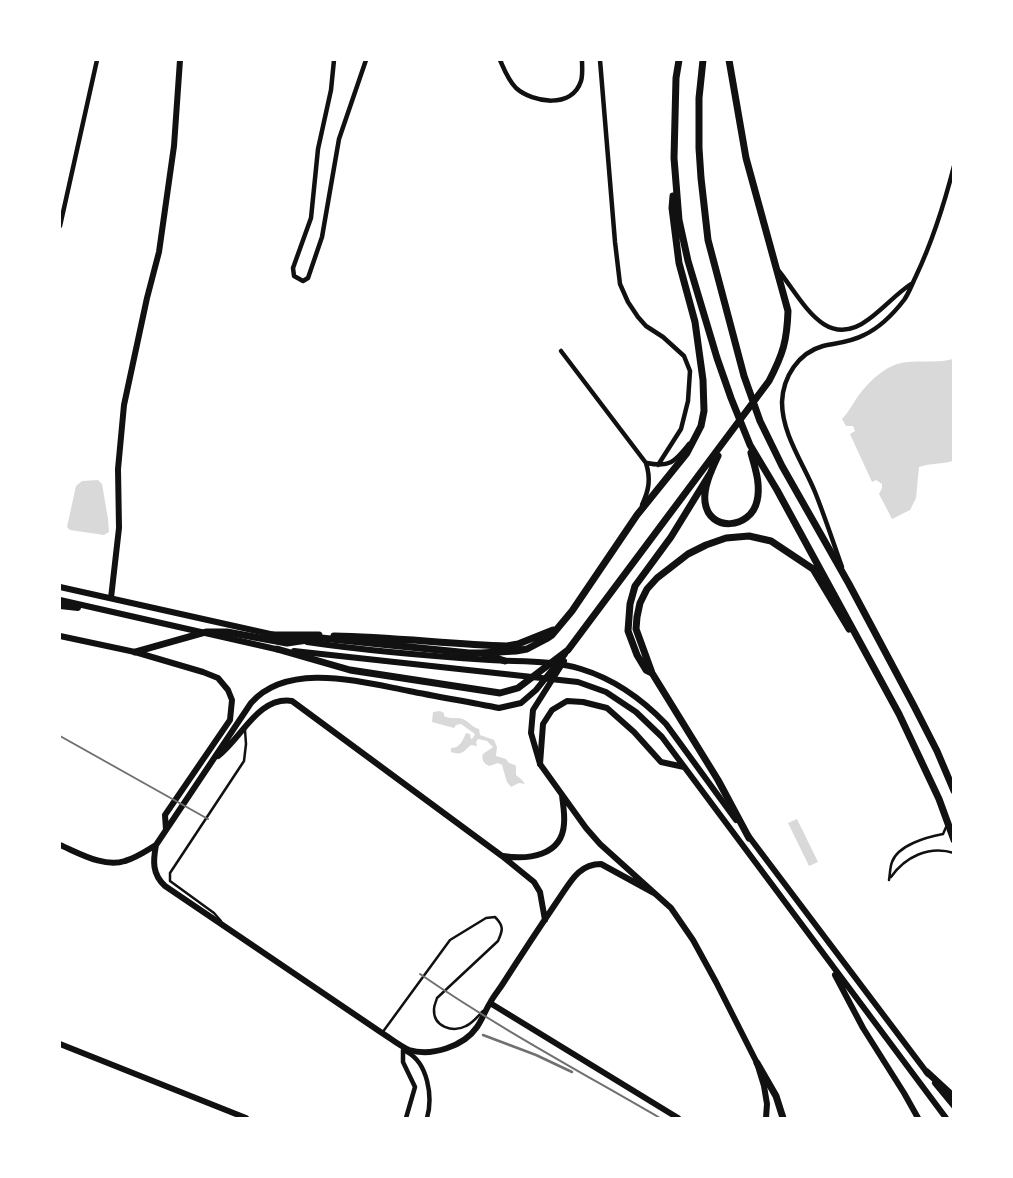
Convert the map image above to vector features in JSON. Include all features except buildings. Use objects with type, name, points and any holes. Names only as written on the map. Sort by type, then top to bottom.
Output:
[{"type":"main road","points":[[679,60],[675,127],[675,179],[679,220],[688,261],[731,398],[750,445],[918,751],[954,840]]},
{"type":"main road","points":[[703,60],[699,98],[699,148],[708,240],[744,376],[760,421],[782,466],[920,717],[954,791]]},
{"type":"main road","points":[[277,649],[351,670],[500,693],[518,688],[568,650],[578,638],[769,381],[788,335],[789,311],[746,158],[729,60]]},
{"type":"main road","points":[[135,652],[199,633],[228,632],[287,643],[320,638],[468,653],[516,652],[546,639],[572,611],[637,515],[687,453],[704,411],[704,380],[695,322],[679,262],[672,208],[675,179]]},
{"type":"main road","points":[[724,442],[711,472],[705,491],[705,502],[713,517],[728,524],[749,517],[757,503],[758,484],[750,445]]},
{"type":"main road","points":[[652,673],[646,670],[637,655],[628,631],[630,604],[635,586],[671,537],[711,472]]},
{"type":"main road","points":[[749,838],[718,780],[652,673],[636,629],[636,617],[647,589],[667,569],[706,545],[726,538],[749,536],[771,541],[813,569],[869,658]]},
{"type":"main road","points":[[269,635],[403,638],[507,646],[557,628]]},
{"type":"main road","points":[[481,653],[505,661]]},
{"type":"main road","points":[[757,1063],[776,1096],[783,1118]]},
{"type":"main road","points":[[927,1072],[954,1097]]},
{"type":"street","points":[[60,226],[97,60]]},
{"type":"street","points":[[111,598],[119,528],[118,469],[124,405],[146,298],[159,252],[174,146],[180,60]]},
{"type":"street","points":[[334,60],[331,90],[318,149],[311,218],[293,268],[294,275],[303,281],[308,278],[322,237],[339,139],[366,60]]},
{"type":"street","points":[[499,60],[516,87],[526,96],[537,100],[563,100],[575,92],[581,81],[582,60]]},
{"type":"street","points":[[600,60],[620,284],[638,317],[684,356],[690,371],[688,401],[681,429],[657,465]]},
{"type":"street","points":[[849,584],[815,492],[788,433],[782,403],[785,386],[795,364],[807,354],[820,347],[865,335],[881,324],[905,298],[930,246],[954,166]]},
{"type":"street","points":[[778,269],[810,312],[832,329],[849,329],[866,322],[913,283]]},
{"type":"street","points":[[561,351],[646,463],[650,481],[637,515]]},
{"type":"street","points":[[646,463],[666,465],[674,461],[695,438]]},
{"type":"street","points":[[60,587],[269,635],[365,650],[547,663],[580,668],[620,686],[638,698],[666,724],[749,838],[954,1106]]},
{"type":"street","points":[[60,600],[277,649],[578,682],[606,692],[636,712],[662,737],[946,1118]]},
{"type":"street","points":[[60,606],[118,614]]},
{"type":"street","points":[[60,636],[135,652],[203,672],[218,678],[228,690],[232,700],[230,720],[165,815],[166,832]]},
{"type":"street","points":[[60,845],[94,859],[114,863],[131,859],[156,845],[251,703],[278,684],[307,678],[323,678],[499,708],[521,703],[536,690],[568,650]]},
{"type":"street","points":[[568,650],[564,663],[533,710],[531,733],[540,764],[600,844],[671,908],[692,940],[757,1063],[767,1104],[766,1118]]},
{"type":"street","points":[[214,760],[229,748],[264,708],[277,701],[292,701],[534,882],[540,892],[545,920]]},
{"type":"street","points":[[540,764],[543,724],[552,710],[567,701],[607,708],[634,732],[661,762],[684,767]]},
{"type":"street","points":[[502,856],[527,858],[551,849],[564,827],[561,793]]},
{"type":"street","points":[[156,845],[153,860],[159,880],[414,1056],[421,1065],[429,1101],[427,1118]]},
{"type":"street","points":[[404,1049],[439,1050],[467,1039],[576,874],[583,868],[601,864],[654,893]]},
{"type":"street","points":[[825,958],[863,1028],[918,1118]]},
{"type":"street","points":[[490,1003],[678,1118]]},
{"type":"street","points":[[60,1044],[246,1118]]},
{"type":"street","points":[[404,1049],[403,1062],[415,1087],[406,1118]]},
{"type":"lane","points":[[225,925],[214,913],[170,881],[170,873],[244,761],[245,727]]},
{"type":"lane","points":[[948,823],[943,834],[900,851],[892,860],[889,880],[915,855],[937,850],[954,853]]},
{"type":"lane","points":[[382,1033],[450,940],[486,918],[495,918],[501,922],[503,930],[498,941],[448,986],[437,998],[433,1010],[444,1028],[458,1030],[470,1025],[490,1003]]},
{"type":"shaded area","points":[[953,359],[953,461],[919,467],[916,498],[910,510],[892,519],[879,494],[882,484],[876,480],[872,482],[850,434],[855,431],[853,426],[846,426],[842,419],[865,387],[887,368],[904,363]]},
{"type":"shaded area","points":[[98,480],[102,484],[109,532],[104,535],[70,530],[67,527],[76,486],[82,481]]},
{"type":"shaded area","points":[[440,711],[444,716],[465,720],[479,729],[480,735],[494,740],[497,747],[496,756],[515,765],[516,775],[525,784],[519,783],[511,787],[502,765],[498,763],[489,766],[484,763],[483,754],[493,747],[487,741],[478,739],[477,746],[471,745],[460,753],[451,752],[451,748],[459,745],[466,733],[470,734],[471,739],[475,734],[461,724],[454,728],[432,722],[433,712]]},
{"type":"shaded area","points":[[797,819],[818,862],[809,866],[788,823]]},
{"type":"tram line","points":[[60,736],[208,819]]},
{"type":"tram line","points":[[420,974],[508,1030],[660,1118]]},
{"type":"railway","points":[[483,1035],[572,1072]]}]
